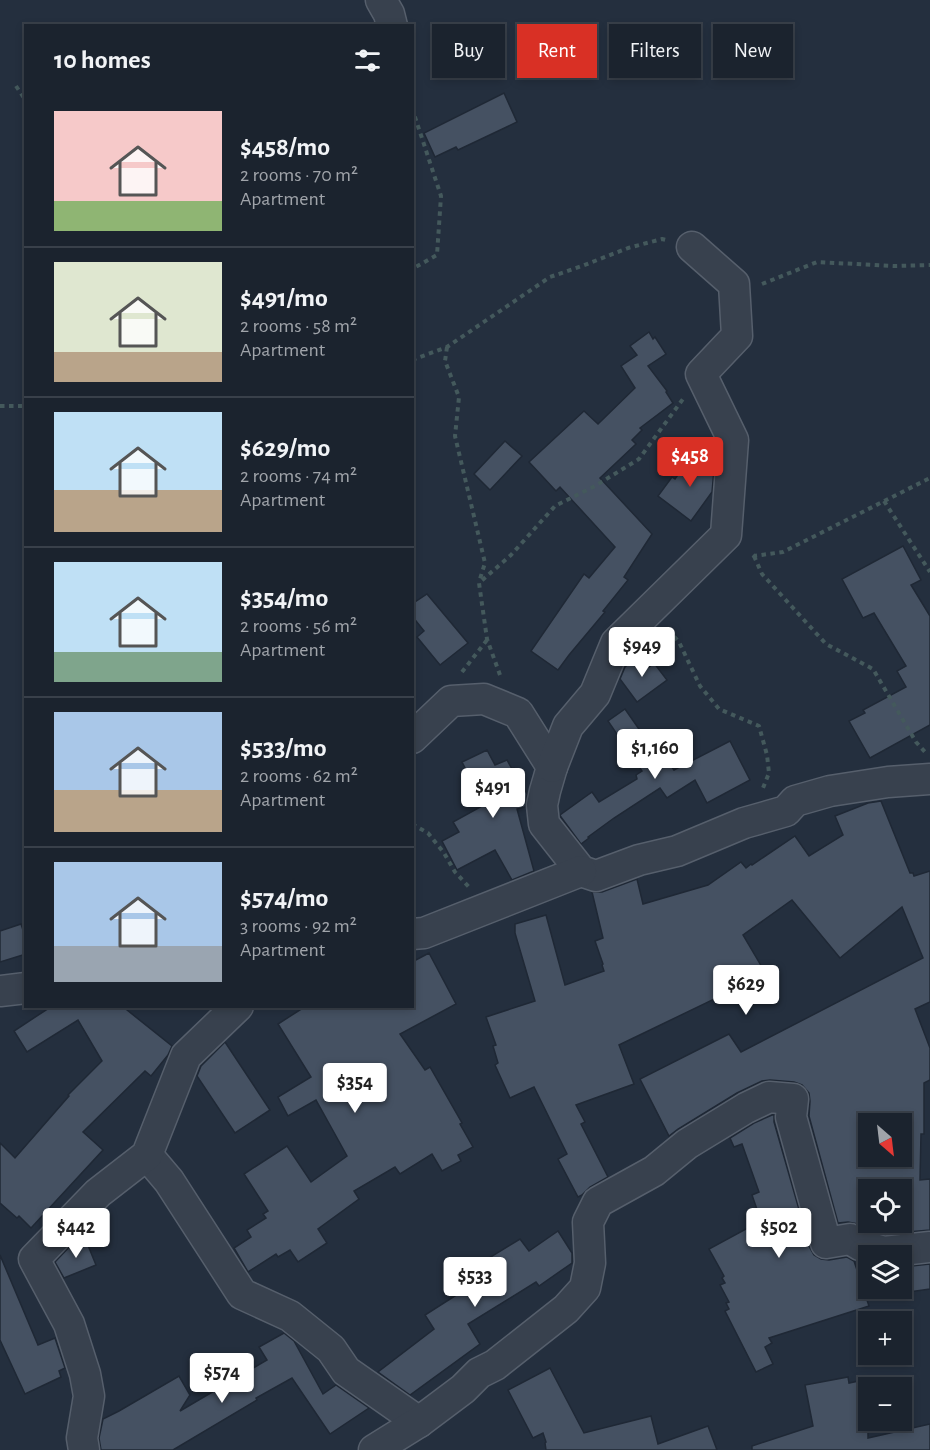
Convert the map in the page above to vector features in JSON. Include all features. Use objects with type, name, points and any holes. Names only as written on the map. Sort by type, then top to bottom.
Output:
[{"type":"street","points":[[381,0],[392,24]]},
{"type":"street","points":[[692,248],[734,284],[737,336],[701,374],[733,440],[726,535],[616,642],[595,694],[568,726],[545,791],[542,805],[544,825],[581,871],[596,876],[639,860],[677,851],[744,823],[786,811],[795,801],[830,791],[888,782],[930,779]]},
{"type":"street","points":[[414,736],[451,701],[484,699],[518,713],[552,767]]},
{"type":"street","points":[[414,934],[424,933],[581,871]]},
{"type":"street","points":[[0,991],[24,988]]},
{"type":"street","points":[[84,1450],[82,1438],[89,1396],[85,1374],[69,1324],[34,1259],[99,1193],[147,1155],[186,1056],[236,1008]]},
{"type":"street","points":[[374,1450],[419,1422],[464,1389],[479,1373],[495,1365],[566,1309],[585,1288],[590,1263],[588,1222],[597,1202],[654,1171],[687,1144],[746,1108],[769,1097],[793,1099],[791,1117],[826,1243],[850,1239],[860,1245],[884,1252],[930,1247]]},
{"type":"street","points":[[147,1155],[169,1181],[242,1294],[290,1316],[331,1348],[346,1371],[419,1422]]},
{"type":"path","points":[[16,86],[24,98]]},
{"type":"path","points":[[414,114],[441,196],[437,255],[414,268]]},
{"type":"path","points":[[414,359],[447,347],[550,277],[628,248],[662,239],[692,248]]},
{"type":"path","points":[[758,285],[817,262],[930,266]]},
{"type":"path","points":[[447,347],[445,361],[459,397],[455,436],[485,563],[479,583],[487,639],[508,697],[518,713]]},
{"type":"path","points":[[479,583],[511,555],[555,506],[595,486],[639,459],[701,374]]},
{"type":"path","points":[[0,406],[24,405]]},
{"type":"path","points":[[754,556],[783,552],[930,478]]},
{"type":"path","points":[[884,501],[930,572]]},
{"type":"path","points":[[726,535],[754,556],[762,574],[826,644],[873,669],[916,742],[930,758]]},
{"type":"path","points":[[649,610],[679,642],[700,686],[719,709],[759,726],[769,773],[760,794],[774,814]]},
{"type":"path","points":[[414,825],[428,833],[455,872],[470,888],[503,901]]},
{"type":"building","points":[[504,93],[517,122],[458,150],[456,147],[435,157],[424,133]]},
{"type":"building","points":[[649,332],[666,354],[648,366],[673,403],[640,428],[642,430],[632,440],[636,444],[600,478],[652,534],[624,577],[628,580],[558,670],[531,651],[584,574],[589,578],[615,547],[560,487],[556,491],[529,462],[584,411],[598,424],[635,388],[621,366],[637,355],[630,346]]},
{"type":"building","points":[[505,441],[522,456],[490,490],[474,474]]},
{"type":"building","points":[[692,455],[714,470],[712,492],[691,521],[658,496],[672,477],[675,479]]},
{"type":"building","points":[[903,546],[921,580],[911,585],[930,616],[930,725],[870,758],[849,721],[865,713],[863,710],[906,687],[897,671],[906,666],[874,613],[863,618],[842,579]]},
{"type":"building","points":[[427,594],[468,643],[440,665],[417,637],[424,631],[414,618],[414,603]]},
{"type":"building","points":[[642,654],[649,667],[654,663],[667,680],[637,702],[620,679],[625,667]]},
{"type":"building","points":[[625,709],[664,765],[668,762],[674,770],[730,741],[750,780],[707,803],[695,780],[667,798],[660,788],[614,818],[581,844],[560,815],[592,792],[599,802],[637,779],[636,775],[642,771],[608,721]]},
{"type":"building","points":[[487,750],[495,765],[507,760],[512,769],[514,768],[527,794],[525,807],[517,809],[534,871],[512,880],[495,850],[457,870],[442,841],[459,832],[453,822],[484,805],[462,762]]},
{"type":"building","points":[[881,801],[910,873],[914,876],[930,871],[930,1002],[915,1009],[930,1048],[930,1080],[924,1083],[924,1134],[921,1134],[920,1180],[930,1179],[930,1230],[912,1232],[912,1179],[858,1179],[858,1224],[838,1223],[809,1116],[809,1093],[802,1085],[794,1082],[762,1081],[737,1093],[669,1136],[640,1079],[729,1034],[741,1052],[923,958],[902,907],[840,958],[792,900],[743,935],[766,974],[619,1045],[634,1084],[576,1105],[585,1122],[581,1124],[608,1177],[578,1197],[558,1159],[567,1154],[534,1087],[510,1098],[495,1065],[498,1063],[493,1046],[496,1045],[486,1017],[535,1001],[515,933],[515,924],[546,915],[565,985],[604,971],[595,941],[603,938],[592,892],[602,892],[637,879],[643,904],[708,885],[741,862],[746,868],[795,836],[809,856],[843,835],[835,816],[868,803]]},
{"type":"building","points":[[21,924],[24,933],[24,955],[0,962],[0,931]]},
{"type":"building","points":[[429,953],[456,1004],[400,1034],[425,1070],[430,1067],[473,1147],[458,1155],[461,1161],[442,1171],[432,1154],[400,1174],[395,1167],[354,1191],[359,1199],[318,1229],[327,1243],[298,1262],[290,1250],[278,1257],[276,1254],[248,1272],[234,1248],[251,1237],[247,1230],[266,1218],[263,1214],[268,1211],[244,1174],[287,1146],[311,1182],[347,1156],[316,1100],[288,1116],[278,1097],[311,1077],[278,1024],[303,1008],[414,1008],[414,961]]},
{"type":"building","points":[[49,1008],[124,1008],[172,1046],[168,1055],[151,1076],[145,1071],[83,1132],[103,1150],[31,1228],[19,1216],[17,1218],[0,1203],[0,1143],[15,1158],[68,1095],[102,1061],[78,1020],[27,1052],[14,1031]]},
{"type":"building","points":[[225,1042],[270,1110],[235,1133],[197,1076],[201,1066]]},
{"type":"building","points":[[774,1115],[774,1122],[810,1248],[814,1255],[821,1259],[847,1257],[854,1261],[858,1273],[858,1299],[867,1299],[869,1306],[769,1338],[772,1343],[765,1347],[773,1364],[756,1372],[725,1311],[729,1309],[726,1303],[729,1302],[720,1285],[725,1283],[722,1278],[724,1276],[709,1249],[761,1221],[752,1195],[759,1192],[742,1144],[734,1147],[730,1138],[754,1123]]},
{"type":"building","points":[[558,1231],[572,1253],[572,1263],[539,1286],[536,1282],[468,1324],[480,1344],[410,1395],[378,1372],[434,1329],[425,1315],[458,1294],[450,1282],[520,1239],[529,1251]]},
{"type":"building","points":[[85,1238],[96,1265],[64,1278],[55,1262],[74,1242]]},
{"type":"building","points":[[0,1255],[38,1345],[55,1338],[65,1368],[59,1371],[61,1377],[25,1394],[0,1340]]},
{"type":"building","points":[[930,1264],[930,1289],[912,1292],[912,1266]]},
{"type":"building","points":[[284,1333],[294,1341],[323,1394],[336,1385],[369,1408],[330,1434],[292,1378],[173,1450],[101,1450],[99,1438],[103,1419],[179,1376],[190,1395],[180,1411],[267,1360],[259,1347]]},
{"type":"building","points":[[550,1368],[584,1433],[651,1416],[658,1444],[708,1426],[717,1450],[546,1450],[543,1433],[533,1438],[508,1390]]},
{"type":"building","points":[[848,1377],[849,1383],[858,1381],[858,1431],[868,1431],[868,1438],[899,1431],[912,1431],[912,1428],[930,1424],[930,1450],[752,1450],[752,1446],[813,1426],[805,1385]]}]
